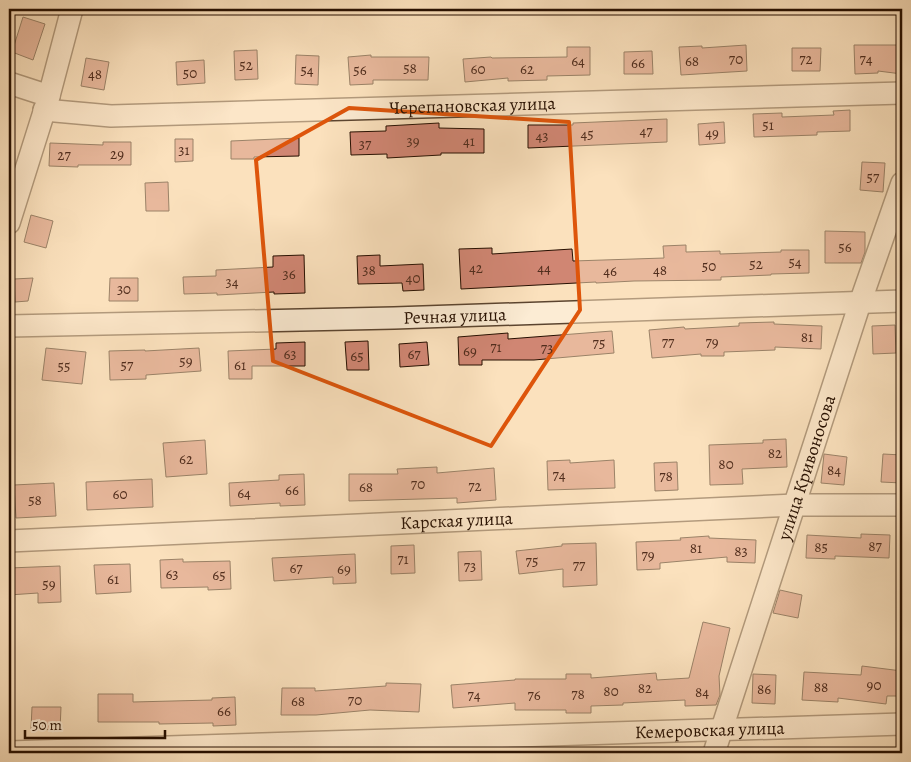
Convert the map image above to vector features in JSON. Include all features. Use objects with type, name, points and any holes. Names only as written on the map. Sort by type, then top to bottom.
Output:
[{"type":"street","points":[[9,223],[46,103],[72,9]]},
{"type":"street","name":"Черепановская улица","points":[[9,83],[46,103],[111,116],[902,93]]},
{"type":"street","name":"улица Кривоносова","points":[[714,753],[860,303],[902,183]]},
{"type":"street","name":"Речная улица","points":[[9,326],[394,318],[902,301]]},
{"type":"street","name":"Карская улица","points":[[9,541],[795,505],[902,504]]},
{"type":"street","name":"Кемеровская улица","points":[[9,752],[902,724]]},
{"type":"highlighted area","points":[[349,108],[569,122],[580,310],[491,446],[273,361],[256,160]]},
{"type":"building","points":[[23,17],[45,24],[33,60],[12,52]]},
{"type":"building","points":[[746,45],[747,71],[681,75],[679,47],[702,46],[702,48]]},
{"type":"building","points":[[854,45],[902,45],[902,74],[878,71],[878,73],[855,74]]},
{"type":"building","points":[[567,47],[590,47],[590,75],[547,76],[547,80],[508,81],[508,78],[465,82],[463,59],[567,57]]},
{"type":"building","points":[[792,48],[821,48],[820,71],[792,71]]},
{"type":"building","points":[[257,50],[258,79],[235,80],[234,51]]},
{"type":"building","points":[[652,51],[653,74],[624,74],[624,52]]},
{"type":"building","points":[[296,55],[319,56],[318,85],[295,84]]},
{"type":"building","points":[[371,55],[371,57],[429,57],[428,80],[373,80],[373,84],[350,85],[348,57]]},
{"type":"building","points":[[86,58],[109,62],[104,90],[81,86]]},
{"type":"building","points":[[204,60],[205,83],[177,85],[176,62]]},
{"type":"building","points":[[850,110],[850,131],[817,132],[817,135],[754,137],[753,114],[782,113],[782,117],[834,115],[833,111]]},
{"type":"building","points":[[667,119],[667,142],[528,148],[528,125],[573,125],[573,123]]},
{"type":"building","points":[[724,122],[725,143],[699,145],[698,124]]},
{"type":"building","points":[[439,123],[439,128],[484,129],[484,153],[441,153],[441,155],[387,158],[387,154],[351,155],[350,132],[386,131],[386,126]]},
{"type":"building","points":[[299,138],[299,156],[231,159],[231,141]]},
{"type":"building","points":[[175,139],[193,139],[193,161],[175,162]]},
{"type":"building","points":[[103,142],[131,142],[131,165],[49,166],[50,143],[103,145]]},
{"type":"building","points":[[862,162],[885,163],[883,192],[860,190]]},
{"type":"building","points":[[168,182],[169,211],[146,211],[145,183]]},
{"type":"building","points":[[31,215],[53,221],[46,248],[24,242]]},
{"type":"building","points":[[825,231],[865,232],[865,252],[861,263],[825,263]]},
{"type":"building","points":[[686,245],[686,252],[720,251],[720,254],[809,250],[809,273],[721,277],[721,280],[596,282],[461,289],[459,249],[492,248],[492,254],[572,249],[573,261],[664,258],[663,246]]},
{"type":"building","points":[[304,255],[305,293],[184,294],[183,277],[216,276],[216,270],[273,267],[273,256]]},
{"type":"building","points":[[380,255],[380,266],[423,264],[424,290],[403,291],[402,283],[358,284],[357,256]]},
{"type":"building","points":[[33,278],[28,301],[15,302],[14,279]]},
{"type":"building","points":[[110,278],[138,278],[138,301],[109,301]]},
{"type":"building","points":[[774,322],[774,324],[822,326],[821,349],[775,347],[775,350],[724,352],[724,356],[701,356],[701,354],[652,358],[649,330],[739,326],[739,323]]},
{"type":"building","points":[[895,325],[896,353],[873,354],[872,326]]},
{"type":"building","points":[[612,331],[614,353],[534,360],[482,360],[482,365],[459,365],[458,337],[508,333],[508,339]]},
{"type":"building","points":[[368,341],[369,370],[347,370],[345,342]]},
{"type":"building","points":[[305,342],[305,366],[252,366],[252,379],[229,379],[228,351],[276,349],[276,343]]},
{"type":"building","points":[[427,342],[429,365],[400,367],[399,344]]},
{"type":"building","points":[[46,348],[86,352],[82,384],[42,380]]},
{"type":"building","points":[[199,348],[201,371],[146,375],[146,379],[110,380],[109,351]]},
{"type":"building","points":[[786,439],[787,467],[742,469],[743,484],[710,485],[709,445],[763,443],[763,440]]},
{"type":"building","points":[[205,440],[207,474],[166,477],[163,443]]},
{"type":"building","points":[[824,454],[847,457],[844,485],[821,483]]},
{"type":"building","points":[[883,454],[902,455],[902,483],[881,482]]},
{"type":"building","points":[[570,460],[570,463],[614,460],[615,488],[548,490],[547,461]]},
{"type":"building","points":[[677,462],[678,490],[655,491],[654,463]]},
{"type":"building","points":[[437,467],[437,473],[494,468],[496,500],[457,503],[457,498],[349,501],[349,474],[398,474],[397,469]]},
{"type":"building","points":[[304,474],[305,505],[280,506],[280,503],[230,506],[229,483],[279,480],[279,475]]},
{"type":"building","points":[[152,479],[153,507],[87,510],[86,482]]},
{"type":"building","points":[[54,483],[56,516],[16,518],[14,485]]},
{"type":"building","points":[[861,534],[890,535],[889,558],[835,556],[835,559],[806,558],[807,535],[861,538]]},
{"type":"building","points":[[709,536],[709,538],[756,540],[755,563],[727,562],[727,557],[660,563],[660,569],[637,570],[636,542],[681,540],[680,538]]},
{"type":"building","points":[[596,543],[597,585],[563,587],[563,569],[519,574],[516,551],[562,546],[562,544]]},
{"type":"building","points":[[414,545],[415,573],[391,574],[391,546]]},
{"type":"building","points":[[481,551],[482,580],[459,581],[458,552]]},
{"type":"building","points":[[355,554],[356,583],[333,584],[333,577],[274,581],[272,558]]},
{"type":"building","points":[[183,559],[183,562],[230,561],[231,589],[208,590],[208,587],[161,588],[160,560]]},
{"type":"building","points":[[130,564],[131,592],[96,594],[94,565]]},
{"type":"building","points":[[60,566],[61,602],[38,603],[38,593],[9,595],[9,568]]},
{"type":"building","points":[[780,590],[802,595],[798,618],[773,613]]},
{"type":"building","points":[[703,622],[730,628],[719,676],[720,695],[716,705],[685,706],[685,700],[623,703],[623,705],[591,706],[591,713],[566,713],[566,710],[515,710],[515,703],[453,708],[451,685],[515,679],[566,679],[566,674],[591,674],[591,678],[656,673],[657,680],[689,678]]},
{"type":"building","points":[[862,666],[902,671],[902,696],[887,696],[886,704],[838,698],[838,702],[802,700],[804,672],[861,675]]},
{"type":"building","points":[[753,674],[776,675],[775,704],[752,703]]},
{"type":"building","points":[[386,683],[421,684],[419,712],[370,710],[316,715],[281,715],[282,688],[315,688],[315,691],[386,686]]},
{"type":"building","points":[[98,694],[133,694],[133,702],[212,700],[212,698],[235,697],[236,725],[98,722]]},
{"type":"building","points":[[32,707],[61,707],[60,730],[31,729]]}]
